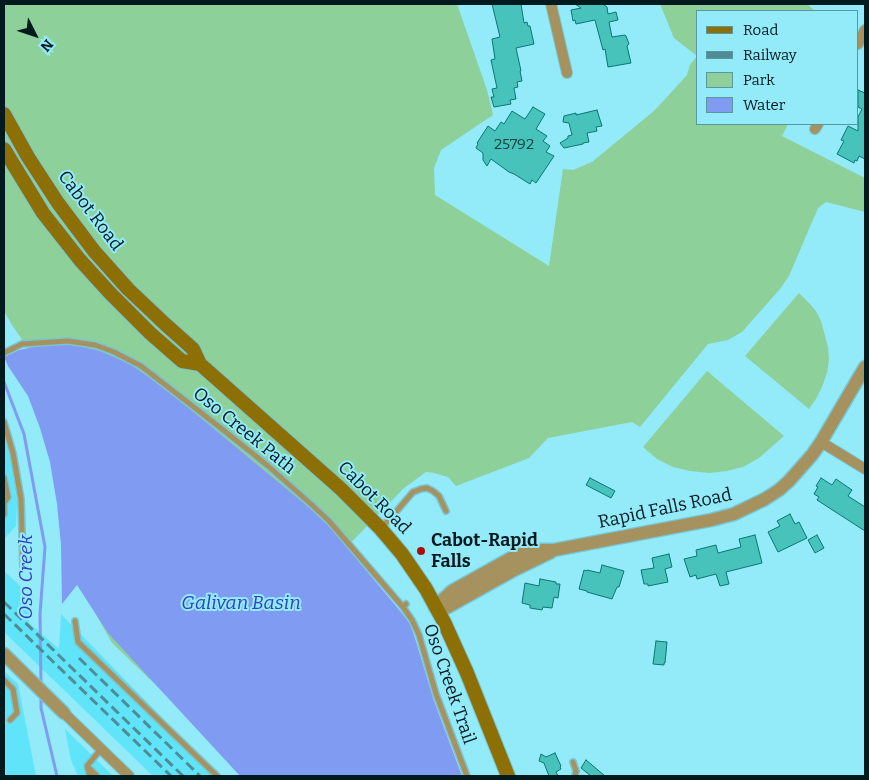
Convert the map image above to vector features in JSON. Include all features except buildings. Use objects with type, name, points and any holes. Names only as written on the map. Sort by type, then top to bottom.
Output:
[{"type":"main road","name":"Cabot Road","points":[[4,114],[28,157],[58,203],[94,251],[164,324],[194,349],[200,364],[341,489],[380,528],[402,554],[426,589],[444,622],[465,668],[508,776]]},
{"type":"main road","name":"Cabot Road","points":[[4,149],[43,213],[80,260],[110,293],[150,333],[182,361],[200,364]]},
{"type":"street","points":[[551,4],[567,73]]},
{"type":"street","points":[[859,42],[865,30]]},
{"type":"street","name":"Rapid Falls Road","points":[[435,607],[446,608],[554,550],[712,520],[734,514],[765,499],[800,470],[821,442],[865,367]]},
{"type":"street","points":[[821,442],[865,469]]},
{"type":"street","points":[[4,654],[129,776]]},
{"type":"lane","name":"Oso Creek Path","points":[[4,353],[22,344],[68,340],[95,345],[114,352],[140,366],[268,466],[312,505],[329,521],[404,606]]},
{"type":"lane","points":[[4,422],[13,453],[21,498],[23,566]]},
{"type":"lane","points":[[4,478],[8,497],[4,503],[4,514]]},
{"type":"lane","points":[[380,528],[413,492],[421,489],[427,488],[439,496],[446,511]]},
{"type":"lane","name":"Oso Creek Trail","points":[[404,606],[419,635],[436,694],[467,776]]},
{"type":"lane","points":[[75,621],[78,642],[217,776]]},
{"type":"lane","points":[[4,680],[13,689],[17,713],[10,720]]},
{"type":"lane","points":[[87,766],[101,749]]},
{"type":"lane","points":[[573,762],[576,774],[582,776]]},
{"type":"lane","points":[[87,766],[90,776]]},
{"type":"lane","points":[[87,766],[97,776]]},
{"type":"shaded area","points":[[4,435],[11,462],[17,501],[16,526],[4,539]]},
{"type":"shaded area","points":[[4,571],[33,598],[29,623],[59,649],[61,614],[219,776],[153,776],[4,632]]},
{"type":"shaded area","points":[[4,671],[18,684],[36,776],[4,776]]},
{"type":"shaded area","points":[[65,729],[113,776],[78,776],[71,760]]},
{"type":"green space","points":[[4,4],[457,4],[487,90],[493,115],[441,150],[434,168],[435,195],[549,266],[563,169],[573,170],[592,162],[655,110],[687,75],[690,65],[696,57],[696,125],[788,125],[782,136],[865,178],[865,212],[826,202],[818,208],[789,276],[780,289],[742,332],[728,340],[708,344],[640,427],[632,422],[548,438],[529,458],[456,486],[448,477],[426,472],[404,488],[335,559],[251,776],[112,643],[80,586],[50,380],[4,311]]},
{"type":"green space","points":[[660,4],[807,4],[814,10],[696,10],[696,55],[674,38]]},
{"type":"green space","points":[[799,293],[816,311],[821,321],[828,347],[827,373],[816,399],[809,409],[745,356]]},
{"type":"green space","points":[[707,371],[784,436],[759,458],[743,467],[709,473],[690,471],[673,467],[657,459],[643,447]]},
{"type":"water","name":"Galivan Basin","points":[[69,344],[100,351],[130,364],[167,390],[324,520],[410,624],[434,701],[462,776],[240,776],[108,633],[77,585],[62,604],[61,545],[50,462],[28,396],[4,357],[19,350],[38,346]]},
{"type":"waterway","name":"Oso Creek","points":[[4,382],[24,434],[45,547],[40,614],[41,685]]},
{"type":"waterway","name":"Oso Creek","points":[[41,696],[41,708],[57,776]]},
{"type":"railway","points":[[4,602],[183,776]]},
{"type":"railway","points":[[4,614],[171,776]]},
{"type":"railway","points":[[79,658],[200,776]]},
{"type":"place","name":"Cabot-Rapid Falls","points":[[421,551]]}]
